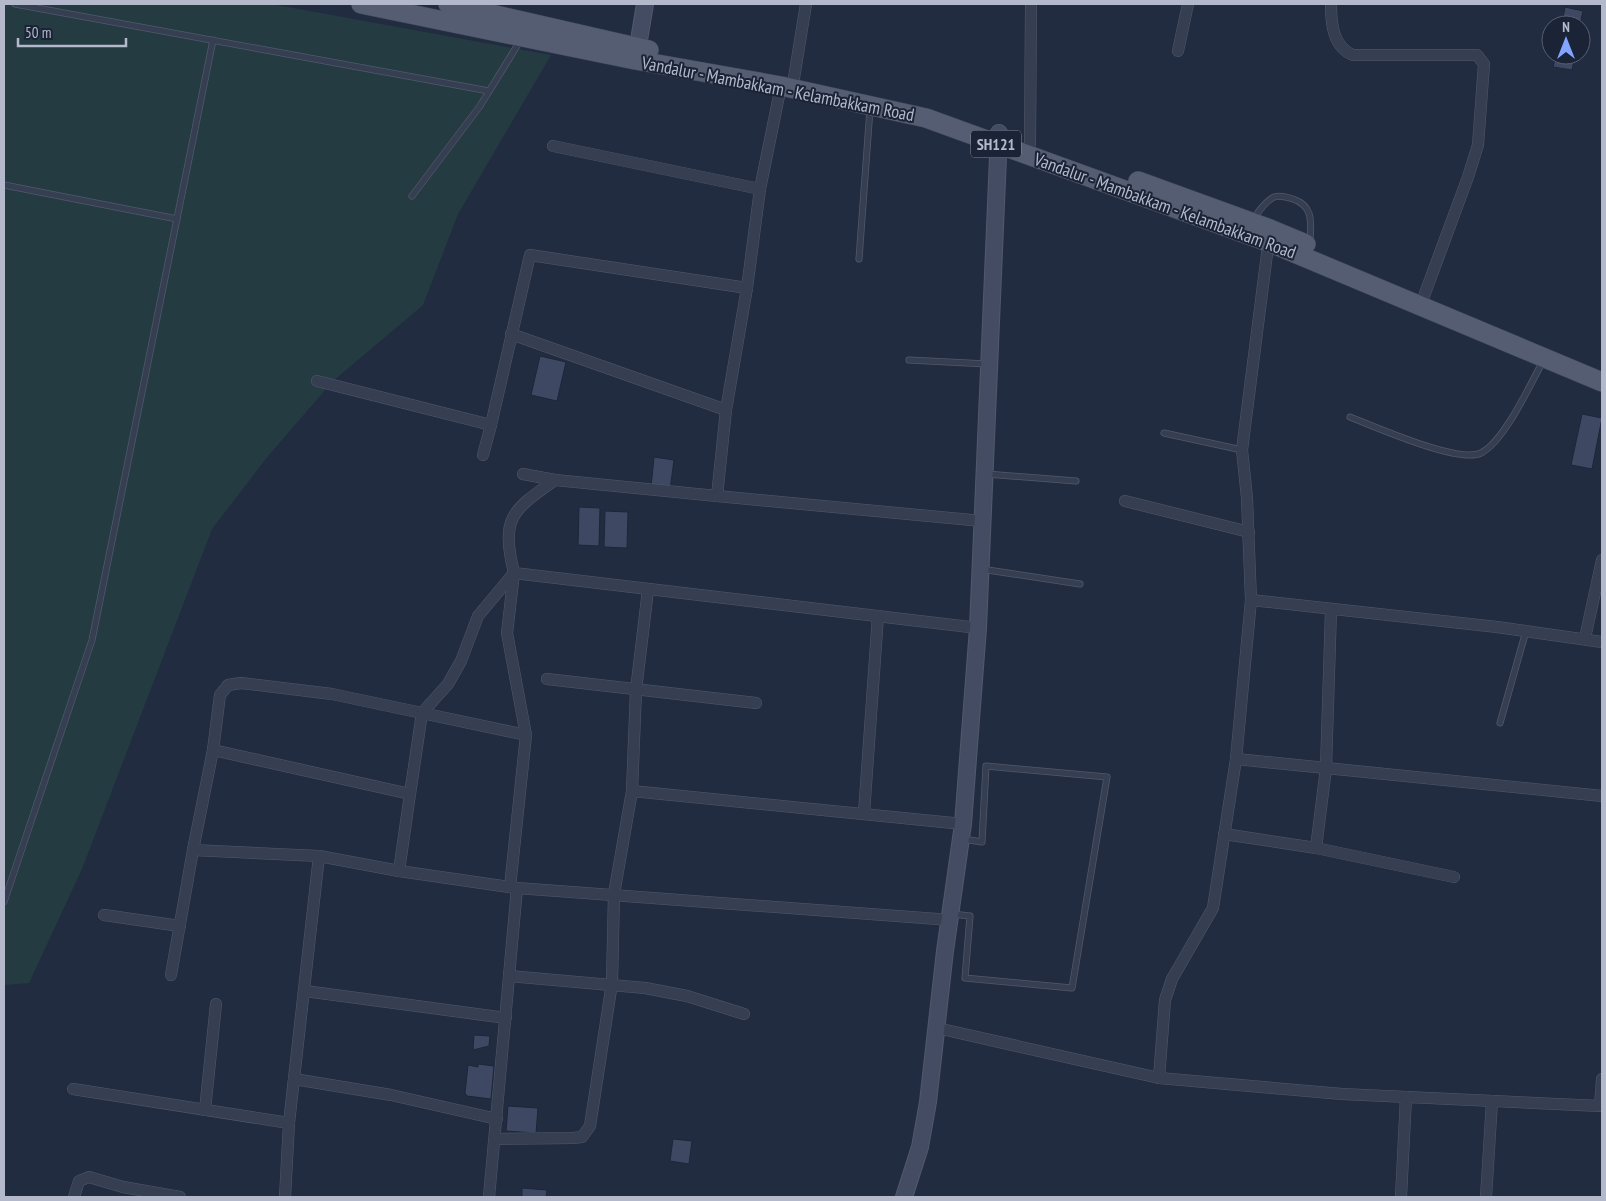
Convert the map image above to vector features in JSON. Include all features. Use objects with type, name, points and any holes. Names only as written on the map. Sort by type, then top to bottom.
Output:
[{"type":"main road","name":"Vandalur - Mambakkam - Kelambakkam Road","points":[[360,4],[401,8],[522,37],[636,54],[930,106],[998,139]]},
{"type":"main road","name":"Vandalur - Mambakkam - Kelambakkam Road","points":[[448,4],[507,10],[636,54]]},
{"type":"main road","name":"Vandalur - Mambakkam - Kelambakkam Road","points":[[787,82],[870,106],[926,118],[998,139],[1251,222],[1269,235],[1310,246],[1602,370]]},
{"type":"main road","name":"Vandalur - Mambakkam - Kelambakkam Road","points":[[1029,149],[1269,235],[1602,382]]},
{"type":"street","points":[[636,54],[645,4]]},
{"type":"street","points":[[717,496],[726,410],[747,288],[760,189],[806,4]]},
{"type":"street","points":[[1029,149],[1031,4]]},
{"type":"street","points":[[1178,51],[1188,4]]},
{"type":"street","points":[[1331,4],[1334,34],[1341,48],[1347,53],[1354,55],[1477,55],[1484,64],[1478,145],[1424,296]]},
{"type":"street","points":[[904,1197],[920,1147],[962,831],[978,628],[998,139]]},
{"type":"street","points":[[552,146],[760,189]]},
{"type":"street","points":[[1159,1078],[1165,1000],[1172,979],[1213,908],[1236,758],[1251,600],[1249,532],[1242,450],[1269,235]]},
{"type":"street","points":[[483,455],[530,255],[747,288]]},
{"type":"street","points":[[512,334],[726,410]]},
{"type":"street","points":[[317,381],[490,425]]},
{"type":"street","points":[[523,474],[555,480],[982,522]]},
{"type":"street","points":[[489,1197],[506,1018],[513,887],[526,735],[507,633],[514,573],[508,537],[511,520],[517,508],[555,480]]},
{"type":"street","points":[[1125,501],[1249,532]]},
{"type":"street","points":[[1585,638],[1602,560]]},
{"type":"street","points":[[514,573],[978,628]]},
{"type":"street","points":[[398,871],[422,713],[448,684],[461,661],[478,616],[514,573]]},
{"type":"street","points":[[495,1139],[582,1137],[590,1126],[612,983],[614,894],[632,791],[636,690],[648,590]]},
{"type":"street","points":[[1251,600],[1526,630],[1602,642]]},
{"type":"street","points":[[1316,848],[1326,768],[1331,610]]},
{"type":"street","points":[[864,813],[878,616]]},
{"type":"street","points":[[547,679],[756,702]]},
{"type":"street","points":[[171,975],[213,750],[220,695],[228,685],[332,694],[526,735]]},
{"type":"street","points":[[213,750],[410,794]]},
{"type":"street","points":[[1236,758],[1602,796]]},
{"type":"street","points":[[632,791],[864,813],[962,831]]},
{"type":"street","points":[[1224,834],[1316,848],[1454,877]]},
{"type":"street","points":[[193,850],[318,856],[398,871],[513,887],[952,917]]},
{"type":"street","points":[[285,1197],[289,1123],[305,990],[318,856]]},
{"type":"street","points":[[104,915],[180,926]]},
{"type":"street","points":[[509,976],[612,983],[688,996],[744,1014]]},
{"type":"street","points":[[305,990],[506,1018]]},
{"type":"street","points":[[205,1110],[216,1004]]},
{"type":"street","points":[[937,1028],[1159,1078],[1406,1098],[1601,1107],[1602,1079]]},
{"type":"street","points":[[294,1079],[391,1095],[497,1119]]},
{"type":"street","points":[[73,1089],[289,1123]]},
{"type":"street","points":[[1401,1197],[1406,1098]]},
{"type":"street","points":[[1486,1197],[1492,1101]]},
{"type":"street","points":[[74,1197],[79,1181],[89,1177],[123,1187],[180,1197]]},
{"type":"lane","points":[[15,4],[489,91]]},
{"type":"lane","points":[[412,196],[489,91],[522,37]]},
{"type":"lane","points":[[4,902],[92,640],[213,40]]},
{"type":"lane","points":[[859,259],[870,106]]},
{"type":"lane","points":[[4,186],[177,219]]},
{"type":"lane","points":[[1251,222],[1272,198],[1280,196],[1301,202],[1309,210],[1312,221],[1310,246]]},
{"type":"lane","points":[[1350,417],[1439,450],[1469,457],[1482,453],[1492,445],[1525,397],[1544,358]]},
{"type":"lane","points":[[909,360],[988,364]]},
{"type":"lane","points":[[1164,433],[1242,450]]},
{"type":"lane","points":[[984,473],[1076,480]]},
{"type":"lane","points":[[980,569],[1080,584]]},
{"type":"lane","points":[[1500,723],[1526,630]]},
{"type":"lane","points":[[952,917],[970,916],[965,978],[1072,988],[1107,777],[986,766],[982,842],[962,831]]},
{"type":"shaded area","points":[[4,4],[271,4],[551,55],[458,214],[423,305],[333,381],[268,456],[212,529],[82,869],[29,983],[4,985]]},
{"type":"building","points":[[1565,7],[1583,11],[1582,15],[1564,15]]},
{"type":"building","points":[[1554,65],[1573,65],[1572,70],[1553,67]]},
{"type":"building","points":[[540,356],[566,362],[557,401],[531,395]]},
{"type":"building","points":[[1582,414],[1602,418],[1592,469],[1571,465]]},
{"type":"building","points":[[654,457],[674,460],[670,490],[651,487]]},
{"type":"building","points":[[579,507],[600,508],[599,546],[578,545]]},
{"type":"building","points":[[605,511],[628,512],[627,548],[604,547]]},
{"type":"building","points":[[474,1035],[490,1036],[489,1046],[473,1050]]},
{"type":"building","points":[[478,1064],[494,1066],[491,1099],[467,1096],[465,1093],[468,1065],[478,1067]]},
{"type":"building","points":[[508,1106],[538,1108],[536,1133],[506,1131]]},
{"type":"building","points":[[673,1139],[692,1141],[689,1164],[670,1161]]},
{"type":"building","points":[[522,1188],[547,1190],[546,1197],[522,1197]]}]
